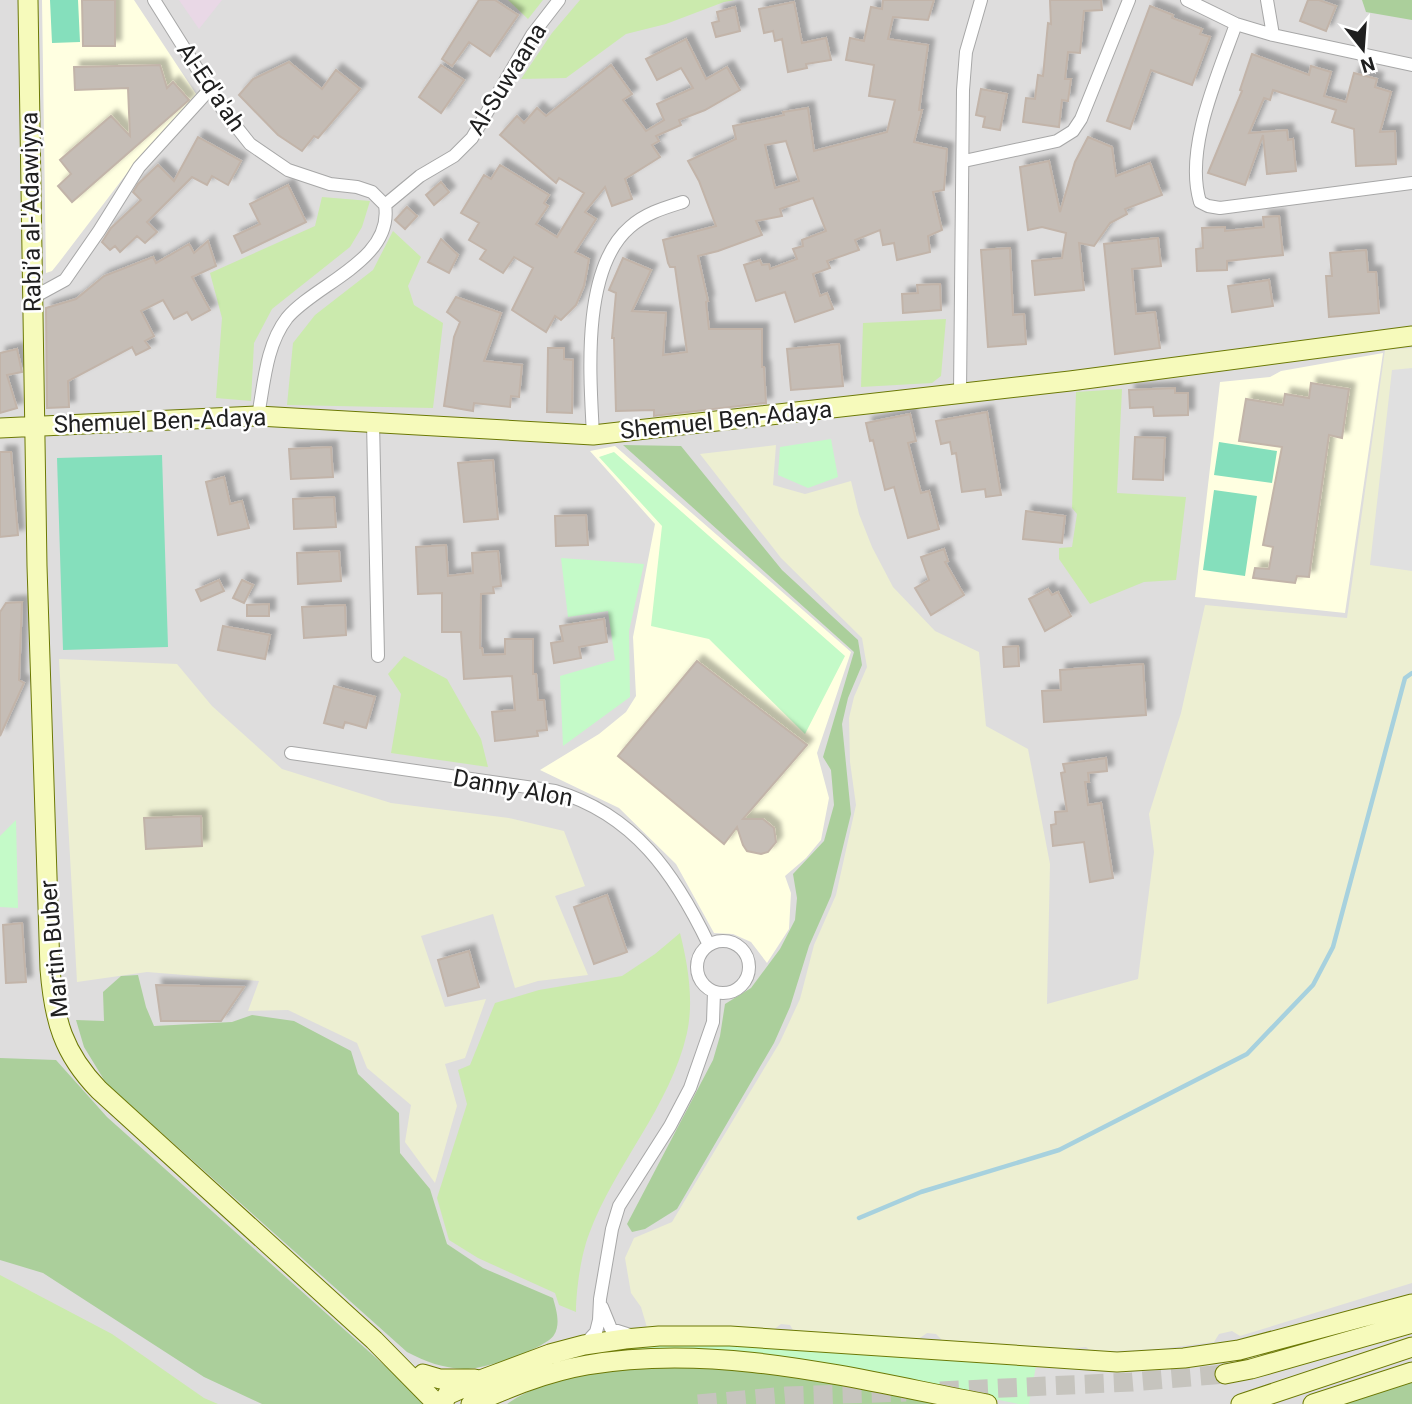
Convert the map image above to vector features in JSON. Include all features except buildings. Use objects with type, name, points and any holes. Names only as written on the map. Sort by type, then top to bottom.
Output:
[{"type":"street","name":"Rabiʼa al-'Adawiyya","points":[[28,0],[36,425]]},
{"type":"street","name":"Al-Ed'a'ah","points":[[155,0],[239,132],[268,158],[306,177],[372,192],[385,205]]},
{"type":"street","name":"Al-Suwaana","points":[[385,205],[420,176],[454,156],[472,138],[532,35],[559,0]]},
{"type":"street","points":[[960,394],[965,52],[981,0]]},
{"type":"street","points":[[964,161],[1057,141],[1073,131],[1082,119],[1129,0]]},
{"type":"street","points":[[1186,0],[1236,24],[1273,35],[1412,65]]},
{"type":"street","points":[[1266,0],[1273,35]]},
{"type":"street","points":[[1236,24],[1205,112],[1198,144],[1197,193],[1200,202],[1220,208],[1412,183]]},
{"type":"street","points":[[33,298],[65,279],[139,167],[210,89]]},
{"type":"street","points":[[593,435],[589,371],[599,276],[611,251],[628,228],[649,214],[683,202]]},
{"type":"street","points":[[258,416],[276,335],[288,317],[364,258],[385,223],[385,205]]},
{"type":"street","name":"Shemuel Ben-Adaya","points":[[0,428],[258,416],[593,435],[960,394],[1412,336]]},
{"type":"street","points":[[373,422],[378,656]]},
{"type":"street","name":"Martin Buber","points":[[36,425],[37,566],[50,969],[53,1003],[63,1040],[76,1064],[99,1090],[445,1402]]},
{"type":"street","name":"Danny Alon","points":[[291,753],[555,791],[584,801],[620,822],[656,857],[689,903],[709,945]]},
{"type":"street","points":[[720,941],[730,942],[744,952],[749,962],[747,978],[741,986],[725,993],[714,992],[703,985],[696,972],[700,954],[709,945],[720,941]]},
{"type":"street","points":[[584,1345],[596,1332],[612,1230],[619,1206],[670,1126],[690,1088],[713,1022],[714,992]]},
{"type":"street","points":[[600,1299],[611,1329],[644,1338]]},
{"type":"street","points":[[445,1402],[483,1379],[550,1354],[584,1345],[644,1338],[730,1336],[1117,1362],[1184,1358],[1240,1350],[1412,1304]]},
{"type":"street","points":[[1225,1374],[1412,1323]]},
{"type":"street","name":"Martin Buber","points":[[374,1340],[423,1374],[445,1402]]},
{"type":"street","points":[[1241,1404],[1412,1347]]},
{"type":"street","points":[[471,1404],[513,1387],[586,1365],[677,1358],[786,1368],[987,1404]]},
{"type":"street","points":[[1313,1404],[1412,1372]]},
{"type":"street","points":[[423,1374],[440,1378],[483,1379]]},
{"type":"street","points":[[494,1404],[513,1387]]},
{"type":"shaded area","points":[[0,0],[1412,0],[1412,1404],[0,1404]]},
{"type":"shaded area","points":[[42,0],[134,0],[198,97],[137,160],[52,271],[46,273]]},
{"type":"shaded area","points":[[179,0],[222,0],[199,29]]},
{"type":"shaded area","points":[[1412,348],[1412,1283],[1240,1336],[1232,1331],[1219,1334],[1214,1342],[1160,1349],[1092,1352],[1086,1347],[1076,1348],[1068,1353],[944,1342],[936,1334],[927,1333],[917,1340],[794,1332],[790,1325],[781,1324],[772,1331],[648,1331],[641,1307],[631,1293],[625,1258],[634,1238],[672,1222],[780,1042],[800,999],[814,945],[836,895],[856,805],[850,762],[849,718],[854,697],[867,667],[862,638],[781,558],[700,454],[776,445],[773,485],[805,494],[851,481],[859,514],[872,547],[893,587],[935,631],[979,652],[986,726],[1028,749],[1050,864],[1047,1004],[1138,979],[1154,852],[1149,814],[1181,713],[1205,605],[1347,618],[1385,350]]},
{"type":"shaded area","points":[[1383,353],[1345,613],[1195,597],[1220,382],[1270,377],[1281,371]]},
{"type":"shaded area","points":[[1412,368],[1412,571],[1370,565],[1392,370]]},
{"type":"shaded area","points":[[615,446],[851,652],[817,753],[829,798],[821,840],[806,858],[785,876],[791,893],[789,929],[767,963],[751,942],[733,934],[714,933],[676,864],[619,808],[540,770],[599,734],[626,712],[636,696],[633,637],[655,524],[590,451]]},
{"type":"shaded area","points":[[59,659],[177,664],[212,706],[282,769],[391,803],[509,818],[564,831],[585,886],[555,896],[588,975],[538,981],[515,988],[493,914],[421,936],[445,1007],[486,999],[465,1058],[445,1064],[457,1106],[435,1183],[405,1142],[411,1105],[367,1068],[357,1043],[288,1010],[248,1011],[259,981],[147,972],[77,982]]},
{"type":"green space","points":[[50,0],[78,0],[80,42],[52,43]]},
{"type":"green space","points":[[508,0],[543,0],[528,19]]},
{"type":"green space","points":[[580,0],[735,0],[666,24],[626,34],[566,78],[521,79],[552,33]]},
{"type":"green space","points":[[1362,0],[1412,0],[1412,20],[1366,12]]},
{"type":"green space","points":[[322,197],[370,201],[362,227],[350,247],[272,309],[254,343],[251,401],[216,398],[222,318],[210,273],[315,226]]},
{"type":"green space","points":[[393,231],[421,257],[408,286],[414,305],[443,323],[433,408],[287,405],[293,343],[315,315],[373,270]]},
{"type":"green space","points":[[946,319],[941,376],[932,383],[861,387],[863,323]]},
{"type":"green space","points":[[1122,389],[1117,493],[1186,497],[1176,580],[1144,582],[1090,604],[1059,559],[1059,548],[1072,547],[1077,514],[1072,508],[1076,392]]},
{"type":"green space","points":[[831,439],[838,477],[808,488],[778,475],[780,447]]},
{"type":"green space","points":[[1219,442],[1277,451],[1272,483],[1214,475]]},
{"type":"green space","points":[[623,445],[681,446],[782,570],[858,640],[862,665],[848,698],[842,724],[851,814],[831,896],[809,946],[790,1007],[774,1043],[677,1209],[645,1229],[632,1232],[627,1224],[713,1060],[725,1004],[751,988],[780,949],[795,920],[797,898],[793,874],[824,841],[834,805],[831,770],[823,757],[854,652]]},
{"type":"green space","points":[[614,452],[845,656],[805,734],[709,639],[651,626],[662,526],[599,457]]},
{"type":"green space","points":[[162,455],[168,647],[63,650],[57,458]]},
{"type":"green space","points":[[1214,490],[1257,496],[1245,576],[1203,570]]},
{"type":"green space","points":[[561,558],[644,564],[629,631],[630,697],[563,746],[560,676],[615,660],[608,611],[568,617]]},
{"type":"green space","points":[[404,656],[447,679],[481,739],[488,767],[391,753],[401,694],[388,674]]},
{"type":"green space","points":[[16,820],[18,908],[0,907],[0,836]]},
{"type":"green space","points":[[680,933],[689,983],[687,1033],[668,1086],[613,1183],[589,1234],[580,1273],[576,1312],[559,1305],[555,1293],[478,1258],[449,1240],[437,1198],[467,1104],[458,1070],[470,1065],[495,1003],[539,990],[622,976]]},
{"type":"green space","points":[[138,975],[154,1026],[232,1022],[252,1015],[294,1021],[351,1051],[358,1074],[399,1113],[400,1153],[430,1189],[447,1244],[483,1268],[553,1298],[558,1321],[554,1335],[526,1352],[472,1369],[442,1366],[407,1352],[106,1083],[84,1047],[76,1020],[104,1021],[103,992],[121,976]]},
{"type":"green space","points":[[0,1058],[56,1060],[107,1117],[404,1383],[423,1404],[262,1404],[204,1377],[43,1273],[0,1260]]},
{"type":"green space","points":[[0,1275],[112,1334],[204,1398],[218,1404],[0,1404]]},
{"type":"green space","points":[[683,1342],[775,1345],[1036,1366],[1029,1404],[1019,1404],[824,1366],[595,1358],[596,1349]]},
{"type":"green space","points":[[667,1367],[794,1375],[948,1404],[507,1404],[525,1393],[563,1379],[604,1372]]},
{"type":"green space","points":[[1412,1381],[1412,1404],[1338,1404]]},
{"type":"waterway","points":[[859,1218],[921,1192],[1059,1150],[1247,1054],[1313,985],[1333,947],[1405,678],[1412,673]]},
{"type":"tunnel","points":[[940,1391],[1132,1382],[1225,1374]]},
{"type":"tunnel","points":[[698,1404],[786,1396],[906,1392]]}]
